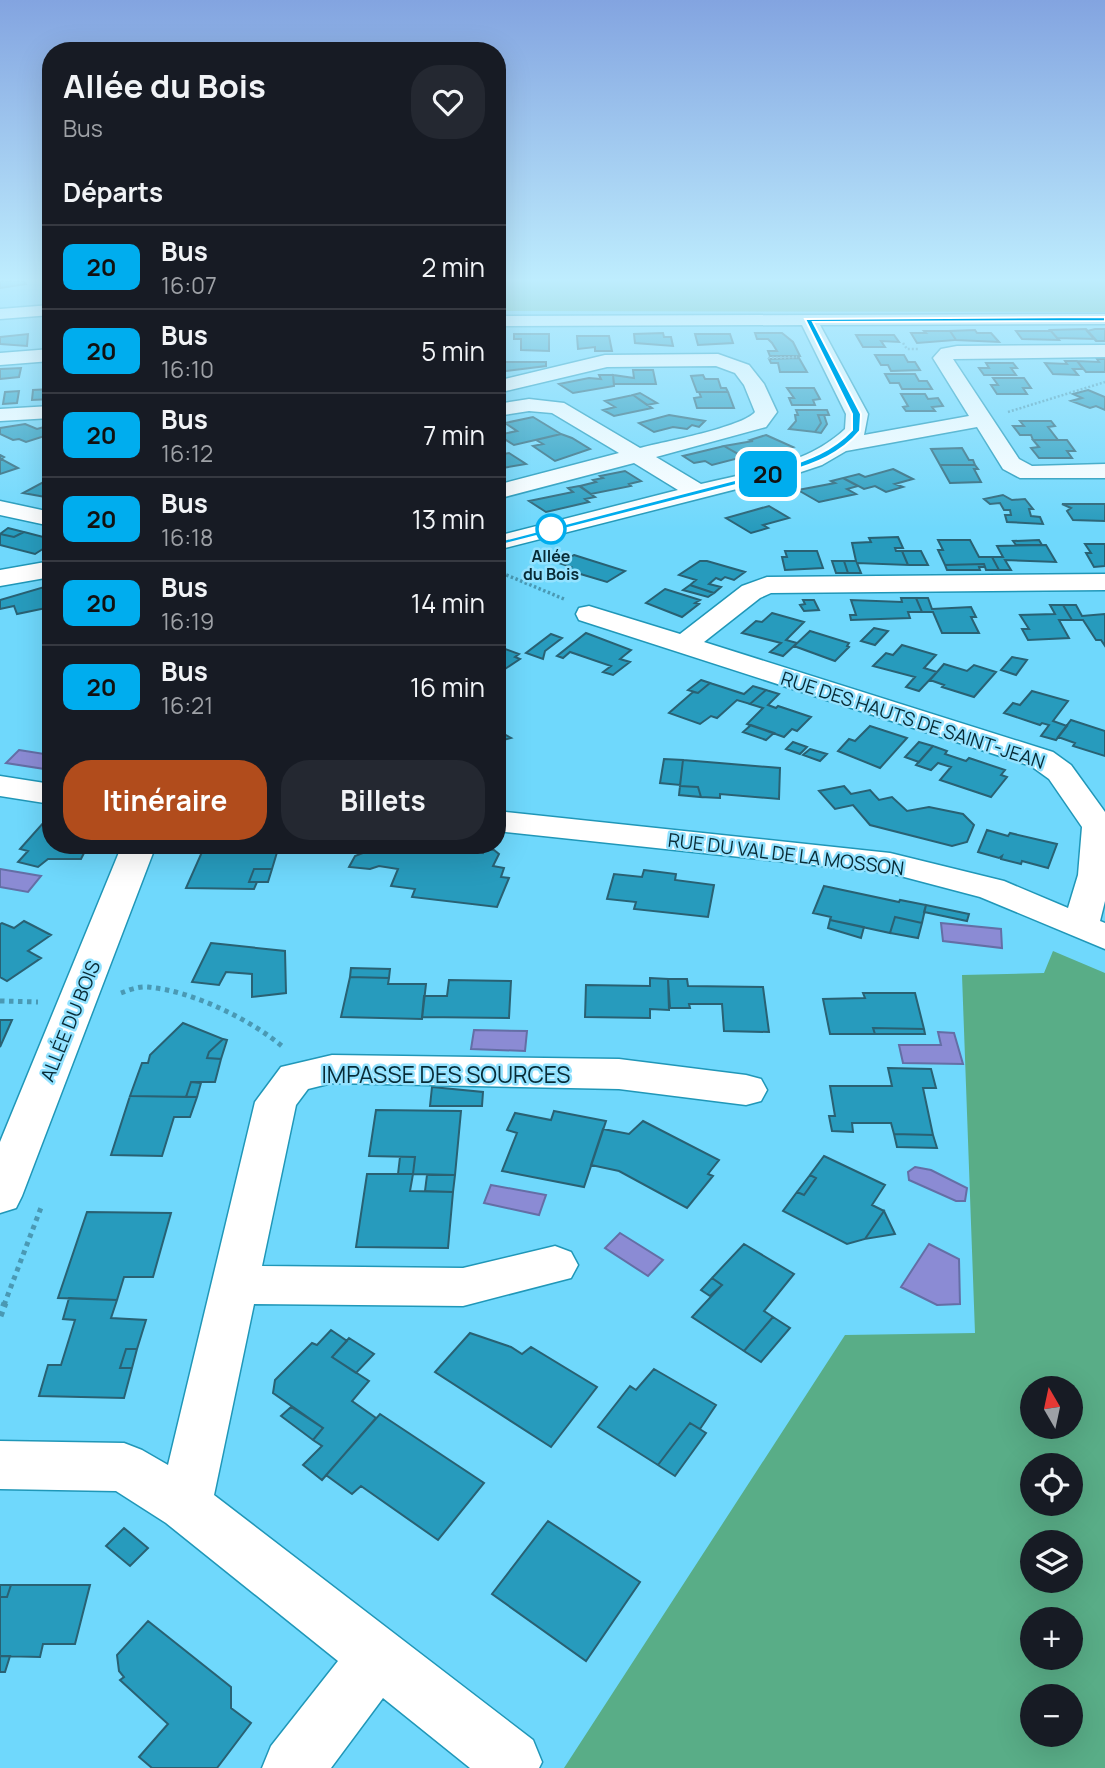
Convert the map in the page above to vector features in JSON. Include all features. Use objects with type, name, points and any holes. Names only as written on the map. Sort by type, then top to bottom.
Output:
[{"type":"street","points":[[506,385],[600,364]]},
{"type":"street","points":[[506,490],[758,422],[765,412],[754,384],[741,369],[727,364]]},
{"type":"street","points":[[506,541],[814,461],[843,445],[856,431],[856,414],[829,364]]},
{"type":"street","points":[[948,364],[980,420],[1011,464],[1028,473],[1105,471]]},
{"type":"street","points":[[520,382],[541,395],[529,405]]},
{"type":"street","points":[[506,409],[529,405],[557,407],[698,492]]},
{"type":"street","points":[[0,415],[42,413]]},
{"type":"street","points":[[843,445],[980,420]]},
{"type":"street","points":[[0,508],[42,517]]},
{"type":"street","points":[[0,578],[42,571]]},
{"type":"street","points":[[684,644],[751,592],[767,585],[1105,582]]},
{"type":"street","name":"RUE DES HAUTS DE SAINT-JEAN","points":[[589,614],[1042,759],[1060,772],[1099,827],[1092,931]]},
{"type":"street","points":[[0,786],[42,793]]},
{"type":"street","name":"RUE DU VAL DE LA MOSSON","points":[[506,822],[890,863],[992,889],[1092,931]]},
{"type":"street","name":"ALLÉE DU BOIS","points":[[0,1196],[135,854]]},
{"type":"street","name":"IMPASSE DES SOURCES","points":[[185,1504],[276,1102],[295,1077],[332,1069],[619,1074],[746,1090]]},
{"type":"street","points":[[236,1284],[463,1287],[555,1265]]},
{"type":"street","points":[[0,1465],[124,1467],[185,1504],[511,1762]]},
{"type":"street","points":[[293,1768],[379,1656]]},
{"type":"path","points":[[980,420],[1105,382]]},
{"type":"path","points":[[506,575],[582,606],[589,614]]},
{"type":"path","points":[[75,1009],[104,1006],[122,992],[145,986],[178,994],[251,1023],[272,1036],[309,1073]]},
{"type":"path","points":[[0,1001],[35,1001]]},
{"type":"green space","points":[[1053,951],[1105,973],[1105,1768],[564,1768],[845,1335],[975,1333],[962,975],[1044,973]]},
{"type":"water","points":[[19,750],[42,754],[42,769],[6,763]]},
{"type":"water","points":[[0,869],[41,876],[28,892],[0,887]]},
{"type":"water","points":[[941,923],[1001,929],[1002,948],[943,941]]},
{"type":"water","points":[[474,1030],[527,1031],[525,1051],[471,1049]]},
{"type":"water","points":[[938,1032],[954,1033],[963,1064],[903,1063],[899,1045],[941,1045]]},
{"type":"water","points":[[915,1167],[931,1170],[967,1188],[965,1201],[956,1201],[909,1180],[908,1172]]},
{"type":"water","points":[[491,1185],[546,1195],[539,1215],[484,1203]]},
{"type":"water","points":[[620,1233],[663,1260],[648,1276],[605,1248]]},
{"type":"water","points":[[929,1244],[959,1259],[960,1304],[937,1305],[901,1287]]},
{"type":"building","points":[[506,364],[546,364],[546,366],[506,371]]},
{"type":"building","points":[[778,364],[802,364],[807,372],[780,372]]},
{"type":"building","points":[[916,364],[920,370],[891,371],[888,365],[881,365]]},
{"type":"building","points":[[986,364],[1013,364],[1017,368],[1011,368],[1016,375],[984,375],[979,368],[989,368]]},
{"type":"building","points":[[1045,364],[1056,364],[1079,364],[1083,369],[1073,369],[1078,375],[1053,374]]},
{"type":"building","points":[[1079,364],[1105,364],[1105,372],[1086,372]]},
{"type":"building","points":[[21,368],[19,377],[0,379],[0,369]]},
{"type":"building","points":[[633,370],[653,370],[656,384],[614,384],[613,375],[634,378]]},
{"type":"building","points":[[885,374],[915,374],[919,381],[927,381],[932,389],[902,389],[899,383],[890,383]]},
{"type":"building","points":[[599,375],[613,375],[614,386],[573,393],[559,384],[589,378],[601,379]]},
{"type":"building","points":[[703,375],[705,379],[718,379],[721,388],[726,388],[728,392],[697,392],[691,376]]},
{"type":"building","points":[[993,378],[1024,378],[1031,388],[1023,388],[1027,394],[997,394],[991,385],[998,385]]},
{"type":"building","points":[[787,388],[814,388],[820,399],[813,400],[815,405],[792,405],[789,398],[794,398]]},
{"type":"building","points":[[33,390],[42,390],[42,399],[32,400]]},
{"type":"building","points":[[1088,390],[1105,397],[1105,410],[1071,401],[1082,398],[1073,394]]},
{"type":"building","points":[[19,391],[17,403],[3,404],[5,392]]},
{"type":"building","points":[[699,392],[728,392],[734,408],[697,408],[694,398],[701,397]]},
{"type":"building","points":[[640,393],[657,403],[647,405],[633,395]]},
{"type":"building","points":[[901,394],[925,394],[928,399],[938,398],[943,406],[932,407],[935,411],[906,411],[903,407],[908,406]]},
{"type":"building","points":[[633,395],[652,408],[614,416],[603,410],[615,407],[605,401]]},
{"type":"building","points":[[796,410],[827,410],[829,415],[818,415],[821,423],[815,432],[789,429],[796,421]]},
{"type":"building","points":[[669,415],[705,421],[699,427],[673,427],[654,432],[639,423]]},
{"type":"building","points":[[818,415],[824,415],[827,424],[821,433],[815,432],[821,423]]},
{"type":"building","points":[[533,417],[561,434],[514,445],[506,440],[506,433],[517,431],[506,423]]},
{"type":"building","points":[[1020,421],[1051,421],[1055,426],[1048,427],[1058,440],[1033,440],[1031,435],[1020,435],[1013,426],[1024,426]]},
{"type":"building","points":[[25,424],[37,429],[42,428],[42,437],[26,442],[13,440],[0,434],[0,428]]},
{"type":"building","points":[[561,434],[590,449],[555,461],[533,446],[543,444],[536,440]]},
{"type":"building","points":[[766,435],[793,447],[758,457],[751,454],[742,456],[724,446],[753,441],[750,440]]},
{"type":"building","points":[[1033,440],[1067,440],[1075,451],[1067,451],[1072,458],[1039,458],[1031,448],[1039,447]]},
{"type":"building","points":[[724,446],[743,457],[712,465],[705,461],[694,463],[683,456]]},
{"type":"building","points":[[962,448],[975,465],[940,465],[931,449]]},
{"type":"building","points":[[509,453],[526,464],[506,467],[506,454]]},
{"type":"building","points":[[0,455],[4,457],[1,459],[18,468],[0,474]]},
{"type":"building","points":[[940,465],[975,465],[978,469],[974,469],[981,482],[950,483]]},
{"type":"building","points":[[893,469],[913,479],[895,484],[903,487],[886,492],[875,486],[864,489],[843,478],[859,474],[865,477]]},
{"type":"building","points":[[625,471],[641,481],[629,484],[631,486],[591,494],[580,486],[603,478],[600,476]]},
{"type":"building","points":[[843,478],[858,486],[847,489],[856,494],[819,502],[798,490],[835,483],[831,481]]},
{"type":"building","points":[[42,483],[42,496],[23,493]]},
{"type":"building","points":[[579,486],[595,497],[585,499],[589,502],[546,512],[529,501],[573,492],[568,488]]},
{"type":"building","points":[[1003,495],[1012,500],[1025,499],[1033,509],[1029,509],[1031,516],[1040,517],[1043,524],[1007,522],[1005,515],[1011,515],[1010,510],[1004,510],[1000,503],[990,504],[984,499]]},
{"type":"building","points":[[1062,504],[1105,504],[1105,521],[1073,520],[1067,511],[1071,508]]},
{"type":"building","points":[[769,506],[789,518],[763,525],[768,528],[751,533],[726,518]]},
{"type":"building","points":[[8,528],[24,532],[14,537],[0,534]]},
{"type":"building","points":[[24,532],[42,537],[42,550],[35,554],[0,545],[0,534],[14,537]]},
{"type":"building","points":[[898,537],[903,548],[895,548],[896,551],[902,551],[908,565],[857,563],[861,573],[848,573],[844,561],[856,561],[852,543],[871,542],[869,538]]},
{"type":"building","points":[[938,540],[970,540],[979,557],[992,557],[999,570],[986,570],[984,564],[945,565],[938,550],[943,550]]},
{"type":"building","points":[[1039,540],[1042,545],[1016,545],[1013,541]]},
{"type":"building","points":[[1085,544],[1105,544],[1105,566],[1094,567],[1086,553],[1091,553]]},
{"type":"building","points":[[1046,545],[1056,562],[1005,560],[1011,570],[999,570],[992,557],[1003,557],[997,546]]},
{"type":"building","points":[[785,551],[817,551],[823,568],[785,570],[782,557],[787,557]]},
{"type":"building","points":[[902,551],[921,551],[928,565],[908,565]]},
{"type":"building","points":[[574,555],[625,571],[607,582],[567,570],[571,567],[559,563]]},
{"type":"building","points":[[700,561],[745,572],[734,580],[716,578],[709,584],[721,587],[714,593],[690,585],[696,580],[679,575]]},
{"type":"building","points":[[832,561],[844,561],[848,573],[836,573]]},
{"type":"building","points":[[984,564],[985,567],[979,567],[980,570],[947,570],[945,565]]},
{"type":"building","points":[[690,585],[714,593],[708,597],[683,590]]},
{"type":"building","points":[[42,588],[42,609],[17,614],[14,606],[0,609],[0,600]]},
{"type":"building","points":[[665,589],[700,600],[695,603],[699,604],[682,617],[646,603]]},
{"type":"building","points":[[901,598],[916,598],[922,612],[908,612],[910,618],[851,620],[850,615],[856,615],[851,600],[902,602]]},
{"type":"building","points":[[916,598],[928,598],[932,609],[971,607],[976,617],[971,617],[979,633],[942,633],[933,612],[922,612]]},
{"type":"building","points":[[803,600],[814,600],[819,610],[804,611],[800,605],[805,604]]},
{"type":"building","points":[[1050,605],[1063,605],[1072,620],[1059,620],[1069,638],[1028,640],[1022,629],[1029,629],[1020,615],[1055,614]]},
{"type":"building","points":[[1063,605],[1076,605],[1082,616],[1105,614],[1105,646],[1101,640],[1096,640],[1083,620],[1072,620]]},
{"type":"building","points":[[772,613],[804,622],[786,640],[797,643],[783,656],[770,652],[781,643],[742,633],[756,621],[762,622]]},
{"type":"building","points":[[874,628],[888,631],[875,645],[861,641]]},
{"type":"building","points":[[810,631],[849,643],[849,647],[835,661],[794,646]]},
{"type":"building","points":[[586,633],[631,650],[620,659],[630,662],[613,675],[603,672],[611,666],[570,652],[563,658],[557,656]]},
{"type":"building","points":[[551,634],[562,638],[545,651],[543,659],[526,653]]},
{"type":"building","points":[[902,645],[936,655],[924,668],[937,672],[919,691],[906,687],[915,677],[873,666],[886,653],[893,655]]},
{"type":"building","points":[[506,649],[519,654],[515,657],[520,659],[506,668]]},
{"type":"building","points":[[1012,657],[1027,660],[1016,675],[1001,670]]},
{"type":"building","points":[[944,664],[967,671],[974,665],[996,672],[974,697],[942,687],[944,685],[930,680]]},
{"type":"building","points":[[701,680],[710,683],[698,693],[688,690]]},
{"type":"building","points":[[710,683],[744,694],[753,686],[766,690],[750,704],[737,700],[717,718],[711,716],[700,724],[669,713],[693,692],[698,693]]},
{"type":"building","points":[[766,690],[779,694],[768,705],[811,717],[797,731],[792,729],[784,737],[747,724],[763,708],[750,704]]},
{"type":"building","points":[[1032,691],[1068,701],[1053,721],[1067,726],[1056,740],[1041,736],[1049,725],[1040,725],[1004,713],[1013,703],[1020,705]]},
{"type":"building","points":[[1071,720],[1105,731],[1105,756],[1073,746],[1075,743],[1058,737]]},
{"type":"building","points":[[751,725],[774,733],[766,740],[743,732]]},
{"type":"building","points":[[870,726],[907,738],[880,768],[838,751],[849,739],[855,741]]},
{"type":"building","points":[[793,742],[807,747],[800,754],[786,749]]},
{"type":"building","points":[[919,742],[933,746],[919,762],[905,757]]},
{"type":"building","points":[[933,746],[947,751],[945,754],[966,761],[969,758],[1005,770],[1001,775],[1007,777],[991,797],[940,780],[951,767],[938,763],[931,770],[916,765]]},
{"type":"building","points":[[810,749],[827,754],[820,761],[803,755]]},
{"type":"building","points":[[664,759],[683,760],[680,785],[660,783]]},
{"type":"building","points":[[683,760],[780,768],[779,799],[720,794],[720,798],[701,797],[698,787],[680,786]]},
{"type":"building","points":[[680,786],[698,787],[701,797],[679,795]]},
{"type":"building","points":[[844,786],[851,794],[870,790],[879,800],[892,797],[907,811],[929,807],[963,814],[974,825],[967,842],[952,846],[870,825],[853,805],[835,809],[819,791]]},
{"type":"building","points":[[42,824],[42,854],[84,854],[81,859],[48,859],[38,867],[18,862],[28,851],[20,849]]},
{"type":"building","points":[[987,830],[1057,844],[1048,868],[1022,861],[1021,864],[1001,859],[1002,856],[999,858],[978,852]]},
{"type":"building","points":[[201,854],[276,854],[272,869],[254,869],[249,882],[257,882],[254,889],[186,888]]},
{"type":"building","points":[[499,854],[493,866],[504,868],[501,877],[509,878],[497,907],[412,897],[415,889],[391,886],[398,869],[379,866],[370,869],[349,867],[355,856]]},
{"type":"building","points":[[254,869],[272,869],[268,882],[249,882]]},
{"type":"building","points":[[644,870],[676,874],[675,880],[714,885],[708,917],[634,909],[636,902],[607,899],[614,874],[642,877]]},
{"type":"building","points":[[824,886],[926,905],[922,923],[895,917],[890,933],[830,920],[831,917],[813,913]]},
{"type":"building","points":[[926,905],[969,914],[967,921],[924,912]]},
{"type":"building","points":[[895,917],[922,923],[918,938],[890,933]]},
{"type":"building","points":[[830,920],[864,927],[861,938],[828,928]]},
{"type":"building","points":[[24,921],[51,935],[28,951],[41,958],[7,981],[0,977],[0,924],[14,928]]},
{"type":"building","points":[[211,943],[285,951],[286,993],[252,997],[252,974],[226,972],[219,985],[192,982]]},
{"type":"building","points":[[351,968],[390,969],[389,978],[350,977]]},
{"type":"building","points":[[350,977],[389,978],[388,984],[426,984],[422,1019],[341,1017]]},
{"type":"building","points":[[650,978],[668,979],[669,1010],[650,1009],[650,1018],[585,1017],[586,985],[650,986]]},
{"type":"building","points":[[668,979],[687,979],[688,986],[763,987],[769,1032],[724,1031],[722,1004],[689,1004],[690,1008],[670,1008]]},
{"type":"building","points":[[449,980],[511,981],[509,1018],[422,1017],[424,996],[447,996]]},
{"type":"building","points":[[863,993],[915,993],[924,1029],[873,1028],[875,1034],[830,1034],[823,999],[865,998]]},
{"type":"building","points":[[0,1020],[12,1020],[0,1047]]},
{"type":"building","points":[[183,1023],[223,1039],[209,1052],[207,1058],[221,1059],[215,1082],[191,1082],[186,1097],[130,1096],[142,1063],[148,1063],[150,1055]]},
{"type":"building","points":[[873,1028],[924,1029],[925,1034],[875,1034]]},
{"type":"building","points":[[223,1039],[227,1040],[221,1059],[207,1058],[209,1052]]},
{"type":"building","points":[[888,1068],[931,1069],[936,1088],[923,1088],[933,1135],[894,1134],[891,1123],[852,1123],[853,1132],[832,1131],[829,1116],[835,1116],[830,1086],[892,1086]]},
{"type":"building","points":[[191,1082],[201,1083],[197,1097],[186,1097]]},
{"type":"building","points":[[432,1087],[483,1092],[482,1106],[430,1106]]},
{"type":"building","points":[[130,1096],[197,1097],[190,1117],[174,1117],[162,1156],[111,1155]]},
{"type":"building","points":[[376,1110],[461,1111],[455,1175],[413,1174],[415,1157],[369,1156]]},
{"type":"building","points":[[554,1111],[606,1121],[584,1187],[502,1171],[517,1133],[507,1130],[515,1113],[551,1120]]},
{"type":"building","points":[[643,1121],[719,1160],[708,1174],[713,1176],[687,1208],[619,1171],[591,1165],[603,1129],[629,1134]]},
{"type":"building","points":[[894,1134],[933,1135],[937,1148],[897,1147]]},
{"type":"building","points":[[824,1156],[885,1185],[872,1205],[884,1211],[865,1239],[847,1244],[783,1211],[797,1192],[804,1195],[816,1178],[810,1175]]},
{"type":"building","points":[[400,1157],[415,1157],[413,1174],[398,1174]]},
{"type":"building","points":[[367,1174],[413,1174],[410,1191],[453,1192],[448,1248],[356,1247]]},
{"type":"building","points":[[427,1175],[455,1175],[453,1192],[425,1191]]},
{"type":"building","points":[[810,1175],[816,1178],[804,1195],[797,1192]]},
{"type":"building","points":[[884,1211],[895,1234],[865,1239]]},
{"type":"building","points":[[87,1212],[171,1213],[153,1277],[124,1277],[117,1300],[58,1298]]},
{"type":"building","points":[[744,1244],[794,1274],[764,1311],[773,1317],[744,1351],[692,1317],[722,1285],[712,1278]]},
{"type":"building","points":[[712,1278],[722,1285],[710,1296],[701,1290]]},
{"type":"building","points":[[69,1298],[117,1300],[111,1318],[146,1320],[137,1349],[126,1349],[120,1368],[132,1368],[124,1398],[39,1396],[48,1365],[61,1365],[75,1320],[63,1319]]},
{"type":"building","points":[[773,1317],[790,1328],[761,1362],[744,1351]]},
{"type":"building","points":[[331,1330],[347,1341],[332,1357],[369,1381],[352,1401],[376,1418],[322,1480],[303,1465],[322,1446],[313,1440],[323,1428],[273,1393],[275,1380],[312,1343],[317,1345]]},
{"type":"building","points":[[470,1333],[511,1347],[522,1354],[531,1347],[597,1387],[551,1447],[435,1372]]},
{"type":"building","points":[[349,1338],[374,1354],[356,1373],[332,1357]]},
{"type":"building","points":[[126,1349],[137,1349],[132,1368],[120,1368]]},
{"type":"building","points":[[654,1369],[716,1405],[700,1429],[690,1423],[658,1465],[598,1427],[630,1386],[636,1390]]},
{"type":"building","points":[[291,1407],[323,1428],[313,1440],[281,1416]]},
{"type":"building","points":[[380,1414],[484,1483],[438,1540],[361,1486],[352,1494],[326,1475]]},
{"type":"building","points":[[690,1423],[706,1433],[675,1476],[658,1465]]},
{"type":"building","points":[[548,1521],[640,1582],[586,1661],[492,1594]]},
{"type":"building","points":[[124,1528],[148,1548],[130,1566],[106,1546]]},
{"type":"building","points":[[0,1585],[11,1585],[7,1597],[0,1597]]},
{"type":"building","points":[[11,1585],[90,1585],[75,1644],[43,1644],[40,1657],[0,1656],[0,1597],[7,1597]]},
{"type":"building","points":[[148,1621],[231,1687],[231,1708],[251,1723],[217,1768],[152,1768],[139,1757],[168,1724],[120,1680],[124,1677],[119,1671],[117,1655]]},
{"type":"building","points":[[0,1656],[10,1656],[5,1672],[0,1672]]},
{"type":"bus line","name":"20","points":[[506,541],[784,470],[828,454],[843,445],[856,431],[857,424],[856,414],[830,364]]},
{"type":"place","name":"Allée du Bois","points":[[551,529]]}]
